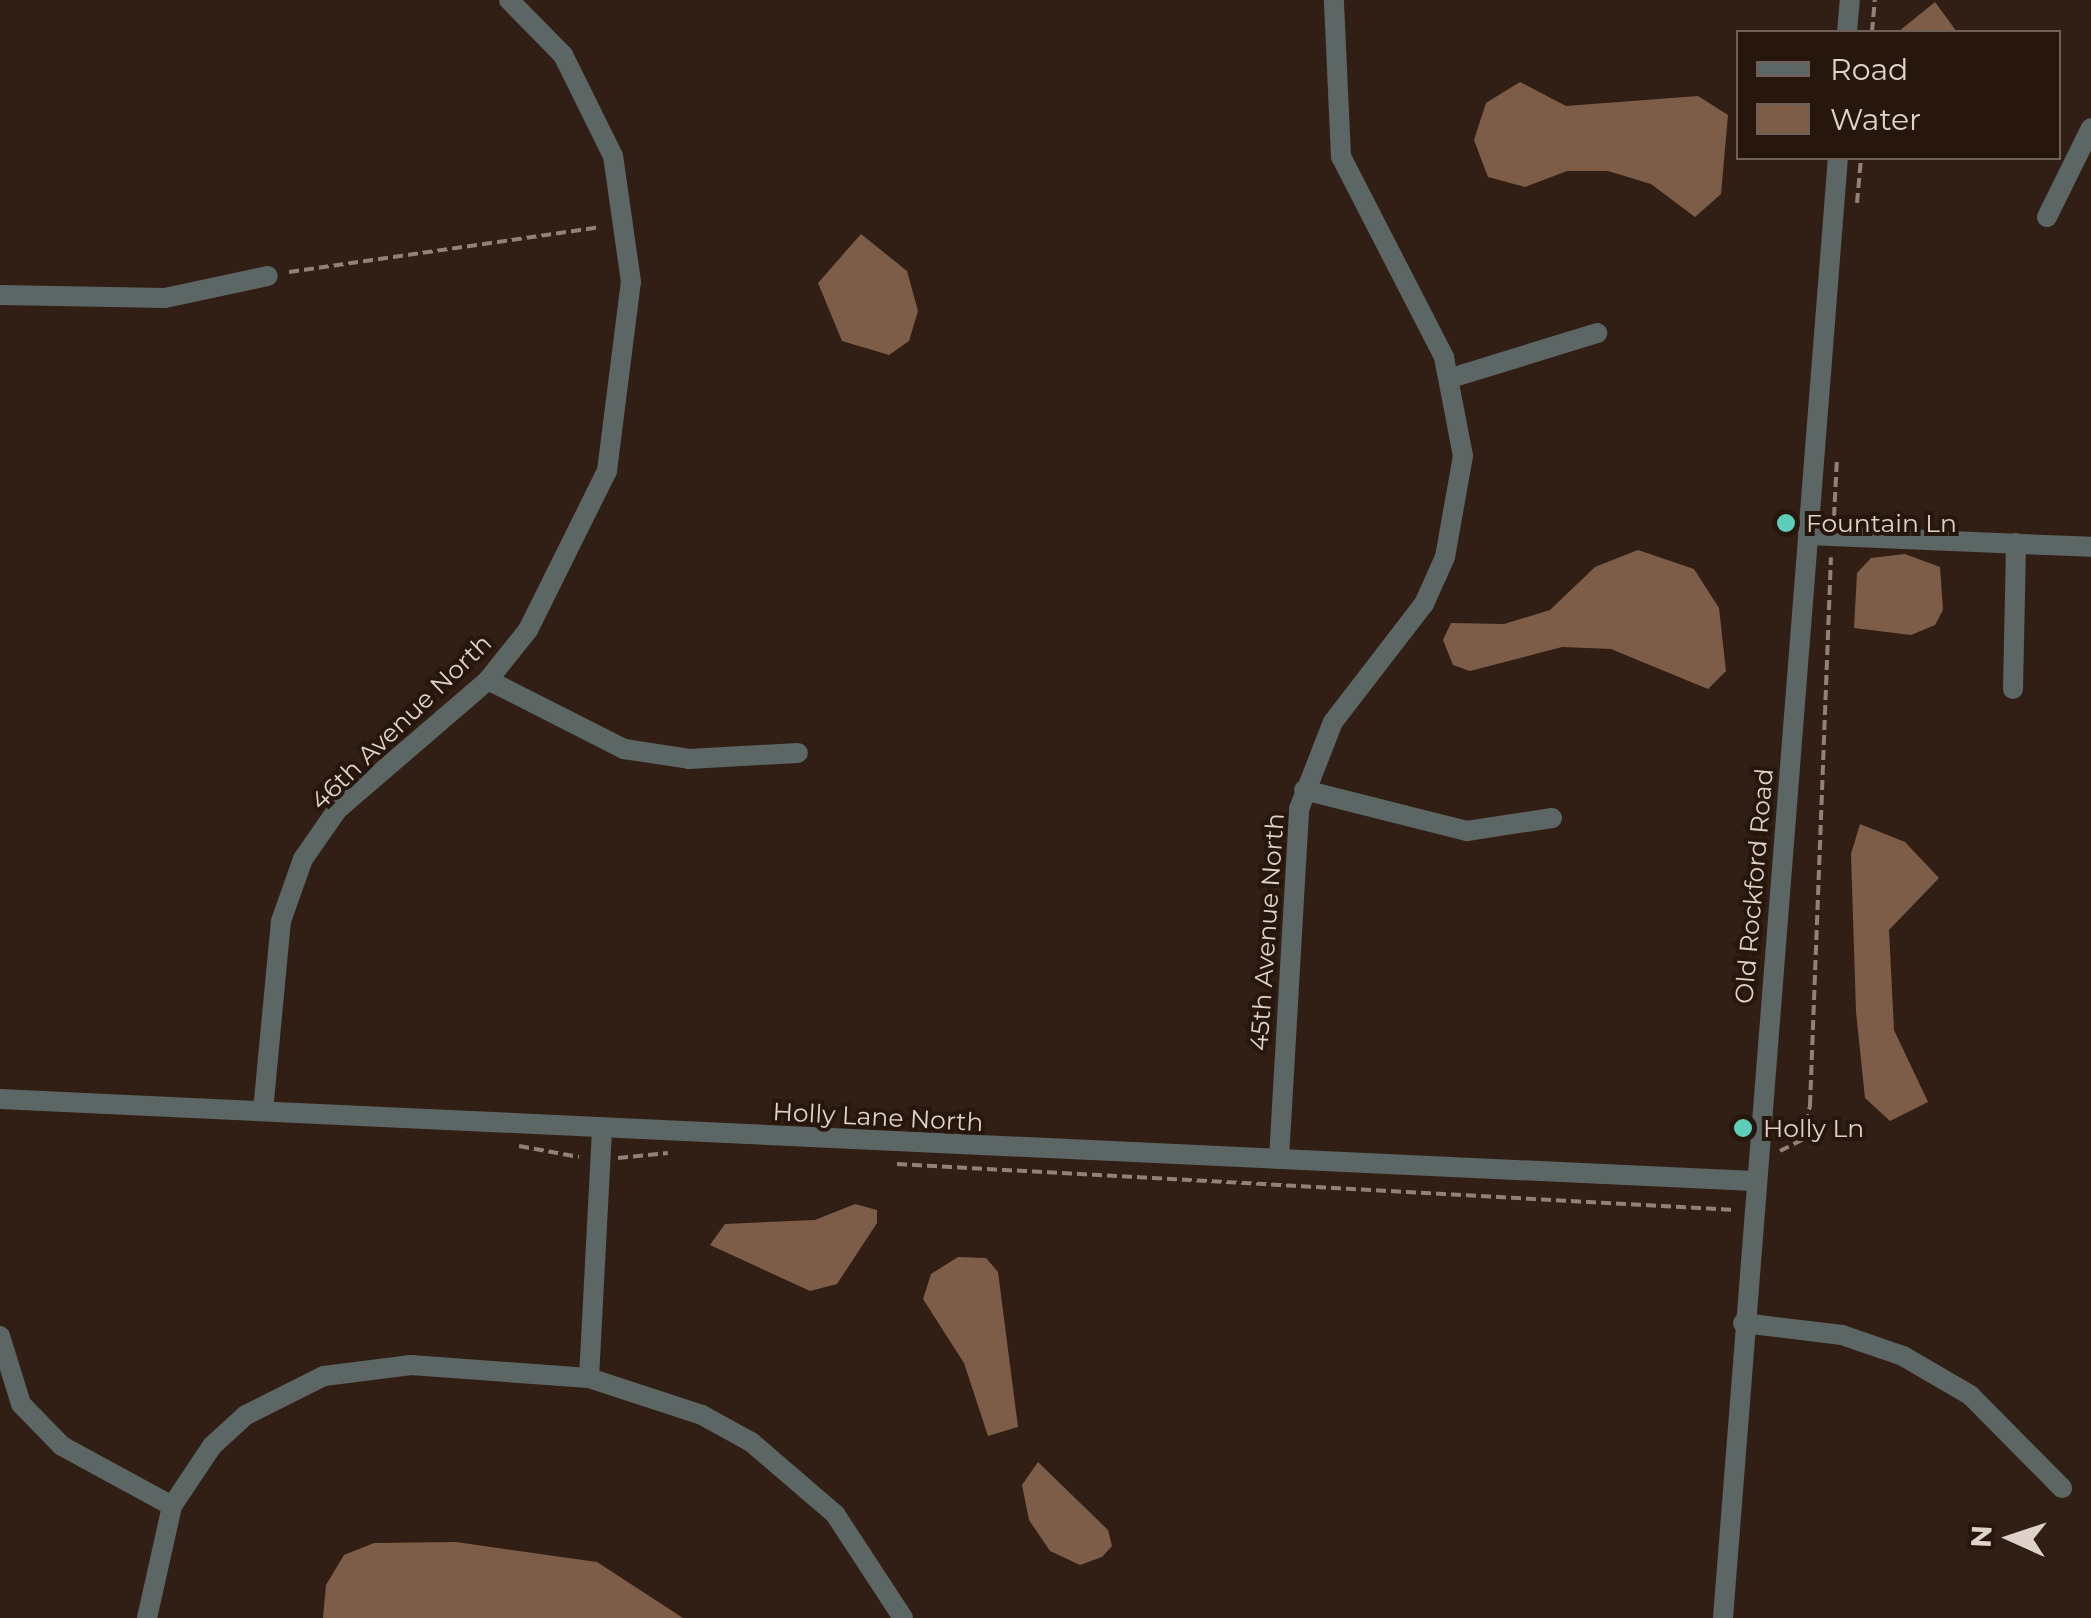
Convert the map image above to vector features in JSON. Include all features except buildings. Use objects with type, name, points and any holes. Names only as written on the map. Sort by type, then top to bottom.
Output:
[{"type":"street","name":"46th Avenue North","points":[[263,1110],[280,921],[304,860],[338,810],[488,680],[537,614],[607,471],[626,372],[626,224],[593,103],[563,55],[509,0]]},
{"type":"street","name":"45th Avenue North","points":[[1279,1160],[1292,854],[1304,790],[1333,722],[1424,604],[1446,558],[1462,456],[1451,378],[1341,157],[1334,0]]},
{"type":"street","points":[[1847,30],[1850,0]]},
{"type":"street","points":[[2047,216],[2091,128]]},
{"type":"street","name":"Old Rockford Road","points":[[1723,1618],[1742,1323],[1838,160]]},
{"type":"street","points":[[0,295],[166,298],[268,276]]},
{"type":"street","points":[[1451,378],[1597,333]]},
{"type":"street","points":[[1808,535],[2091,547]]},
{"type":"street","points":[[2014,689],[2016,543]]},
{"type":"street","points":[[488,680],[624,748],[689,760],[798,753]]},
{"type":"street","points":[[1304,790],[1467,831],[1552,818]]},
{"type":"street","name":"Holly Lane North","points":[[0,1099],[1754,1181]]},
{"type":"street","points":[[589,1378],[602,1128]]},
{"type":"street","points":[[1742,1323],[1842,1335],[1918,1363],[1970,1395],[2062,1488]]},
{"type":"street","points":[[0,1336],[21,1404],[62,1446],[172,1506]]},
{"type":"street","points":[[147,1618],[172,1506],[246,1415],[324,1376],[411,1366],[589,1378],[685,1408],[751,1442],[835,1514],[903,1618]]},
{"type":"path","points":[[1872,30],[1875,0]]},
{"type":"path","points":[[1856,213],[1862,160]]},
{"type":"path","points":[[268,276],[626,224]]},
{"type":"path","points":[[1775,1157],[1804,1139],[1810,1105],[1838,439]]},
{"type":"path","points":[[514,1144],[599,1158],[673,1153]]},
{"type":"path","points":[[889,1163],[1751,1211]]},
{"type":"water","points":[[1935,2],[1956,30],[1900,30]]},
{"type":"water","points":[[1520,82],[1566,106],[1698,96],[1728,115],[1721,194],[1695,217],[1651,184],[1608,171],[1567,171],[1525,187],[1488,177],[1474,140],[1486,103]]},
{"type":"water","points":[[861,234],[907,271],[918,311],[909,341],[889,355],[842,341],[818,283]]},
{"type":"water","points":[[1638,550],[1694,569],[1719,608],[1726,671],[1708,689],[1611,649],[1562,647],[1470,671],[1453,665],[1443,640],[1451,623],[1504,624],[1550,610],[1595,567]]},
{"type":"water","points":[[1905,554],[1940,567],[1943,610],[1935,625],[1911,635],[1854,628],[1857,573],[1871,558]]},
{"type":"water","points":[[1860,824],[1905,842],[1939,878],[1889,930],[1894,1030],[1928,1102],[1890,1121],[1865,1098],[1856,1012],[1851,854]]},
{"type":"water","points":[[855,1204],[877,1210],[877,1223],[837,1284],[810,1291],[710,1245],[725,1224],[815,1220]]},
{"type":"water","points":[[958,1257],[986,1258],[998,1272],[1018,1427],[988,1436],[964,1363],[923,1299],[931,1274]]},
{"type":"water","points":[[1038,1462],[1108,1530],[1112,1546],[1102,1557],[1080,1565],[1050,1551],[1029,1520],[1022,1485]]},
{"type":"water","points":[[456,1542],[597,1562],[683,1618],[323,1618],[326,1585],[344,1555],[374,1543]]},
{"type":"place","name":"Fountain Ln","points":[[1786,523]]},
{"type":"place","name":"Holly Ln","points":[[1743,1128]]}]
